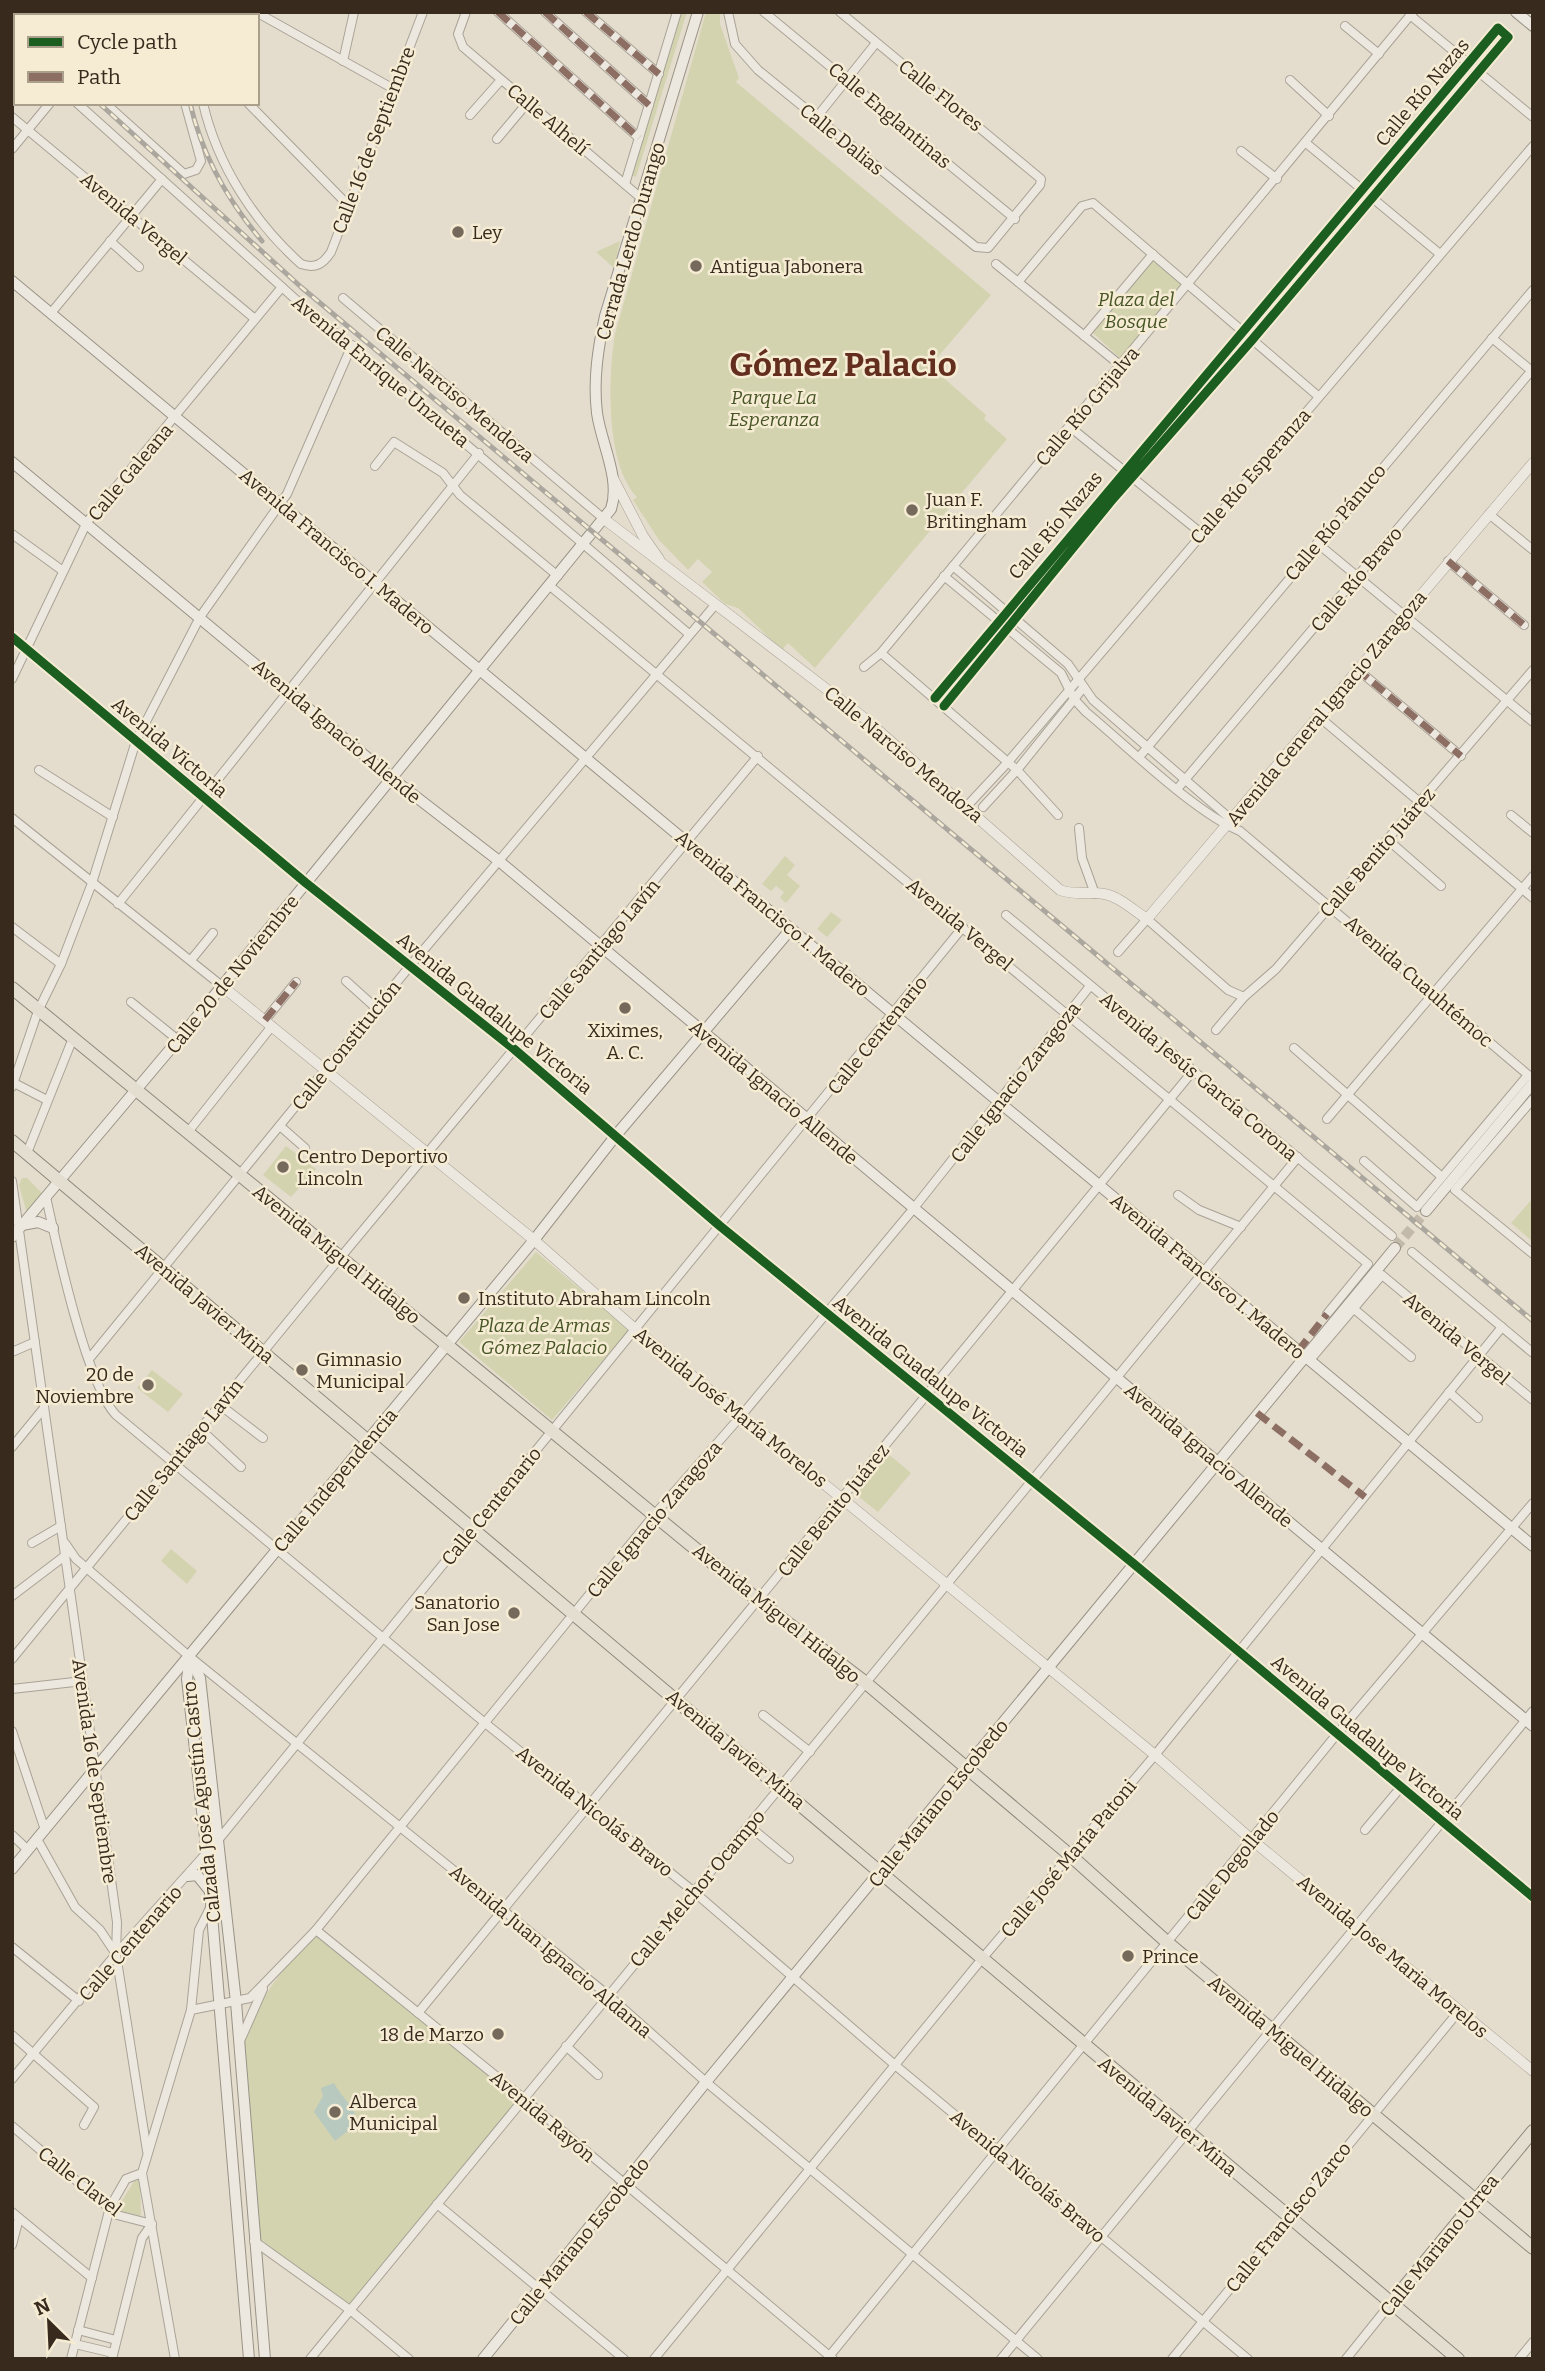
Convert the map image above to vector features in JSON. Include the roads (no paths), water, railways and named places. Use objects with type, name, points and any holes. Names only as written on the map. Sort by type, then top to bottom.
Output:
[{"type":"main road","name":"Cerrada Lerdo Durango","points":[[611,474],[597,412],[598,349],[605,316],[698,12]]},
{"type":"main road","points":[[1519,13],[1533,26]]},
{"type":"main road","name":"Avenida Francisco I. Madero","points":[[12,281],[1533,1546]]},
{"type":"main road","name":"Avenida Ignacio Allende","points":[[12,462],[393,779],[499,861],[1116,1379],[1530,1719]]},
{"type":"main road","name":"Calle 20 de Noviembre","points":[[18,1231],[138,1089],[604,519],[613,501],[611,474]]},
{"type":"main road","name":"Calle Independencia","points":[[12,1869],[534,1240],[617,1134],[790,929]]},
{"type":"main road","name":"Avenida Miguel Hidalgo","points":[[12,988],[759,1601],[866,1683],[1071,1856],[1168,1943],[1533,2248]]},
{"type":"main road","points":[[1421,1209],[1531,1079]]},
{"type":"main road","name":"Avenida Javier Mina","points":[[12,1141],[881,1871],[1083,2046],[1458,2359]]},
{"type":"main road","points":[[18,1231],[38,1222],[52,1228]]},
{"type":"main road","name":"Calle Mariano Escobedo","points":[[484,2359],[706,2082],[795,1978],[1047,1668],[1307,1358],[1395,1248]]},
{"type":"main road","name":"Calzada José Agustín Castro","points":[[190,1657],[200,1678],[219,1839],[236,2002],[265,2359]]},
{"type":"main road","name":"Calzada José Agustín Castro","points":[[190,1657],[187,1679],[207,1855],[249,2359]]},
{"type":"main road","points":[[204,1825],[216,1815]]},
{"type":"main road","points":[[188,1876],[199,1877],[210,1891]]},
{"type":"main road","name":"Calle Mariano Urrea","points":[[1391,2303],[1533,2131]]},
{"type":"street","points":[[256,12],[392,88]]},
{"type":"street","points":[[344,61],[354,12]]},
{"type":"street","name":"Calle 16 de Septiembre","points":[[204,105],[217,145],[256,217],[302,264],[319,265],[331,252],[347,204],[423,12]]},
{"type":"street","name":"Calle Alhelí","points":[[466,12],[458,39],[463,47],[641,198]]},
{"type":"street","points":[[498,12],[639,138]]},
{"type":"street","points":[[545,12],[649,105]]},
{"type":"street","points":[[586,12],[659,74]]},
{"type":"street","points":[[625,184],[677,12]]},
{"type":"street","name":"Calle Dalias","points":[[728,12],[735,44],[744,57],[980,249],[992,245],[1015,219]]},
{"type":"street","name":"Calle Englantinas","points":[[764,12],[1015,219]]},
{"type":"street","name":"Calle Flores","points":[[840,12],[1041,179],[1040,185],[1015,219]]},
{"type":"street","points":[[1412,14],[1477,73],[1533,117]]},
{"type":"street","name":"Calle Río Grijalva","points":[[864,667],[881,653],[1412,14]]},
{"type":"street","points":[[1345,26],[1380,54]]},
{"type":"street","name":"Calle Río Nazas","points":[[935,698],[1124,470],[1498,29],[1508,37],[1252,340],[1132,477],[944,706]]},
{"type":"street","points":[[816,118],[876,43]]},
{"type":"street","points":[[470,115],[501,79]]},
{"type":"street","points":[[1290,80],[1329,116]]},
{"type":"street","points":[[497,139],[528,102]]},
{"type":"street","points":[[12,149],[48,105]]},
{"type":"street","name":"Avenida Enrique Unzueta","points":[[79,105],[282,287],[689,634]]},
{"type":"street","points":[[107,105],[179,172],[190,173],[196,170],[200,155],[186,105]]},
{"type":"street","points":[[250,105],[347,204]]},
{"type":"street","name":"Avenida Vergel","points":[[12,117],[256,319]]},
{"type":"street","points":[[1306,144],[1440,254]]},
{"type":"street","name":"Calle Río Esperanza","points":[[967,806],[1008,762],[1077,677],[1533,146]]},
{"type":"street","points":[[1241,151],[1277,179]]},
{"type":"street","points":[[51,313],[162,179]]},
{"type":"street","points":[[1018,282],[1082,206],[1093,202],[1318,396]]},
{"type":"street","points":[[110,241],[139,267]]},
{"type":"street","points":[[1084,335],[1153,254]]},
{"type":"street","points":[[996,264],[1121,365]]},
{"type":"street","name":"Calle Galeana","points":[[12,679],[87,522],[282,287]]},
{"type":"street","name":"Calle Río Pánuco","points":[[1140,756],[1533,290]]},
{"type":"street","name":"Calle Narciso Mendoza","points":[[343,298],[665,569],[863,717],[1060,890],[1076,895],[1094,894],[1121,900],[1147,919]]},
{"type":"street","points":[[1492,338],[1532,370]]},
{"type":"street","points":[[47,1100],[13,1085],[38,1011],[61,964],[93,883],[136,741],[200,617],[287,494],[352,345]]},
{"type":"street","name":"Calle Río Bravo","points":[[1178,789],[1532,370]]},
{"type":"street","points":[[1070,426],[1201,533]]},
{"type":"street","points":[[375,466],[394,442],[443,473],[460,495],[558,576]]},
{"type":"street","points":[[118,904],[373,582],[479,453]]},
{"type":"street","name":"Avenida General Ignacio Zaragoza","points":[[1118,952],[1533,463]]},
{"type":"street","name":"Calle Narciso Mendoza","points":[[611,474],[643,536],[665,569]]},
{"type":"street","points":[[1489,514],[1533,551]]},
{"type":"street","points":[[12,534],[63,571]]},
{"type":"street","points":[[1317,543],[1533,722]]},
{"type":"street","points":[[1448,561],[1524,625]]},
{"type":"street","name":"Avenida Cuauhtémoc","points":[[953,566],[1068,664],[1083,688],[1240,831],[1531,1079]]},
{"type":"street","points":[[944,576],[1060,673],[1070,686],[1074,699]]},
{"type":"street","name":"Avenida Vergel","points":[[550,586],[1368,1264],[1327,1314]]},
{"type":"street","name":"Calle Constitución","points":[[89,1359],[410,966],[715,605]]},
{"type":"street","name":"Avenida Victoria","points":[[12,637],[306,883]]},
{"type":"street","points":[[881,653],[1017,770],[1058,815]]},
{"type":"street","points":[[1357,669],[1461,755]]},
{"type":"street","name":"Calle Benito Juárez","points":[[1216,1030],[1244,997],[1268,978],[1533,670]]},
{"type":"street","points":[[983,807],[1017,770],[1083,688]]},
{"type":"street","name":"Avenida Cuauhtémoc","points":[[1074,699],[1178,789],[1230,822]]},
{"type":"street","points":[[1318,716],[1533,898]]},
{"type":"street","name":"Calle Santiago Lavín","points":[[12,1660],[340,1258],[601,948],[758,756]]},
{"type":"street","points":[[38,770],[113,817]]},
{"type":"street","points":[[1511,815],[1533,833]]},
{"type":"street","name":"Avenida José María Morelos","points":[[12,818],[191,960],[534,1240],[635,1329],[1155,1755],[1252,1840]]},
{"type":"street","points":[[1079,828],[1082,858],[1094,894]]},
{"type":"street","points":[[1388,840],[1441,886]]},
{"type":"street","points":[[1327,1119],[1533,876]]},
{"type":"street","name":"Avenida Guadalupe Victoria","points":[[306,883],[617,1134],[720,1226],[1134,1564],[1533,1897]]},
{"type":"street","name":"Avenida Jesús García Corona","points":[[1006,915],[1392,1236]]},
{"type":"street","points":[[1147,919],[1228,990],[1244,997]]},
{"type":"street","points":[[12,927],[61,964]]},
{"type":"street","name":"Calle Centenario","points":[[12,2079],[116,1954],[207,1855],[963,927]]},
{"type":"street","points":[[191,960],[213,933]]},
{"type":"street","points":[[346,981],[376,1008]]},
{"type":"street","points":[[188,1132],[296,982]]},
{"type":"street","name":"Calle Ignacio Zaragoza","points":[[191,2010],[250,1998],[316,1930],[655,1514],[741,1416],[914,1209],[1090,986]]},
{"type":"street","points":[[131,1002],[178,1040]]},
{"type":"street","points":[[27,1153],[73,1038]]},
{"type":"street","points":[[1294,1048],[1442,1177]]},
{"type":"street","name":"Calle Benito Juárez","points":[[418,2013],[1193,1071]]},
{"type":"street","points":[[1364,1161],[1421,1209],[1442,1177],[1531,1079]]},
{"type":"street","points":[[1533,1100],[1455,1191],[1533,1254]]},
{"type":"street","points":[[280,1126],[305,1148]]},
{"type":"street","name":"Calle Melchor Ocampo","points":[[310,2359],[1298,1157]]},
{"type":"street","name":"Avenida 16 de Septiembre","points":[[12,1181],[117,1922],[116,1954],[147,2151],[142,2173],[175,2359]]},
{"type":"street","points":[[1178,1195],[1199,1210],[1241,1227]]},
{"type":"street","name":"Avenida Nicolás Bravo","points":[[46,1197],[52,1228],[89,1359],[109,1407],[485,1723],[693,1891],[895,2065],[1248,2359]]},
{"type":"street","points":[[1412,1252],[1533,1353]]},
{"type":"street","name":"Avenida Vergel","points":[[1353,1308],[1382,1275],[1533,1400]]},
{"type":"street","points":[[1307,1358],[1353,1308],[1411,1357]]},
{"type":"street","name":"Calle José María Patoni","points":[[654,2359],[981,1960],[1155,1755],[1503,1327]]},
{"type":"street","points":[[12,1352],[35,1342]]},
{"type":"street","points":[[1449,1392],[1478,1418]]},
{"type":"street","points":[[220,1405],[263,1438]]},
{"type":"street","points":[[12,1447],[44,1408]]},
{"type":"street","points":[[200,1429],[242,1467]]},
{"type":"street","name":"Calle Degollado","points":[[830,2358],[1337,1734],[1533,1503]]},
{"type":"street","points":[[32,1543],[61,1526]]},
{"type":"street","name":"Avenida Juan Ignacio Aldama","points":[[65,1543],[86,1567],[190,1657],[298,1741],[502,1911],[609,1996],[706,2082],[1038,2359]]},
{"type":"street","points":[[12,1596],[66,1555]]},
{"type":"street","points":[[12,1689],[83,1681]]},
{"type":"street","points":[[763,1715],[810,1752]]},
{"type":"street","points":[[1001,2359],[1440,1821],[1530,1719]]},
{"type":"street","points":[[12,1731],[41,1835],[75,1907],[100,1930],[116,1954]]},
{"type":"street","points":[[1365,1830],[1401,1787]]},
{"type":"street","points":[[749,1826],[789,1859]]},
{"type":"street","points":[[12,1835],[28,1850]]},
{"type":"street","name":"Avenida Jose Maria Morelos","points":[[1252,1840],[1533,2071]]},
{"type":"street","points":[[147,2151],[191,2010],[199,1930],[211,1906]]},
{"type":"street","name":"Avenida Rayón","points":[[316,1930],[523,2098],[830,2358]]},
{"type":"street","points":[[12,1947],[79,2001]]},
{"type":"street","name":"Calle Ignacio Zaragoza","points":[[239,2044],[266,1984]]},
{"type":"street","name":"Calle Francisco Zarco","points":[[1172,2359],[1459,2011]]},
{"type":"street","points":[[12,2035],[94,2107],[83,2125]]},
{"type":"street","points":[[566,2046],[598,2076]]},
{"type":"street","name":"Calle Clavel","points":[[12,2126],[117,2215],[152,2224]]},
{"type":"street","points":[[71,2359],[110,2207],[126,2179],[142,2173]]},
{"type":"street","points":[[437,2204],[624,2359]]},
{"type":"street","points":[[16,2215],[92,2278]]},
{"type":"street","points":[[12,2245],[16,2215]]},
{"type":"street","points":[[75,2344],[113,2356],[142,2238],[152,2224]]},
{"type":"street","points":[[254,2241],[350,2310],[409,2359]]},
{"type":"street","name":"Calle Mariano Urrea","points":[[1346,2359],[1391,2303]]},
{"type":"street","points":[[78,2330],[117,2340]]},
{"type":"street","points":[[1519,2359],[1533,2342]]},
{"type":"tunnel","points":[[1395,1248],[1426,1211]]},
{"type":"railway","points":[[101,105],[301,287],[1533,1321]]},
{"type":"railway","points":[[191,105],[209,159],[227,193],[262,241]]},
{"type":"place","name":"Ley","points":[[458,232]]},
{"type":"place","name":"Antigua Jabonera","points":[[696,266]]},
{"type":"place","name":"Juan F. Britingham","points":[[912,510]]},
{"type":"place","name":"Xiximes, A. C.","points":[[625,1008]]},
{"type":"place","name":"Centro Deportivo Lincoln","points":[[283,1167]]},
{"type":"place","name":"Instituto Abraham Lincoln","points":[[464,1298]]},
{"type":"place","name":"Gimnasio Municipal","points":[[302,1370]]},
{"type":"place","name":"20 de Noviembre","points":[[148,1385]]},
{"type":"place","name":"Sanatorio San Jose","points":[[514,1613]]},
{"type":"place","name":"Prince","points":[[1128,1956]]},
{"type":"place","name":"18 de Marzo","points":[[498,2034]]},
{"type":"place","name":"Alberca Municipal","points":[[335,2112]]},
{"type":"district","name":"Gómez Palacio","points":[[843,364]]},
{"type":"park label","name":"Plaza del Bosque","points":[[1136,310]]},
{"type":"park label","name":"Parque La Esperanza","points":[[774,408]]},
{"type":"park label","name":"Plaza de Armas Gómez Palacio","points":[[544,1336]]}]
